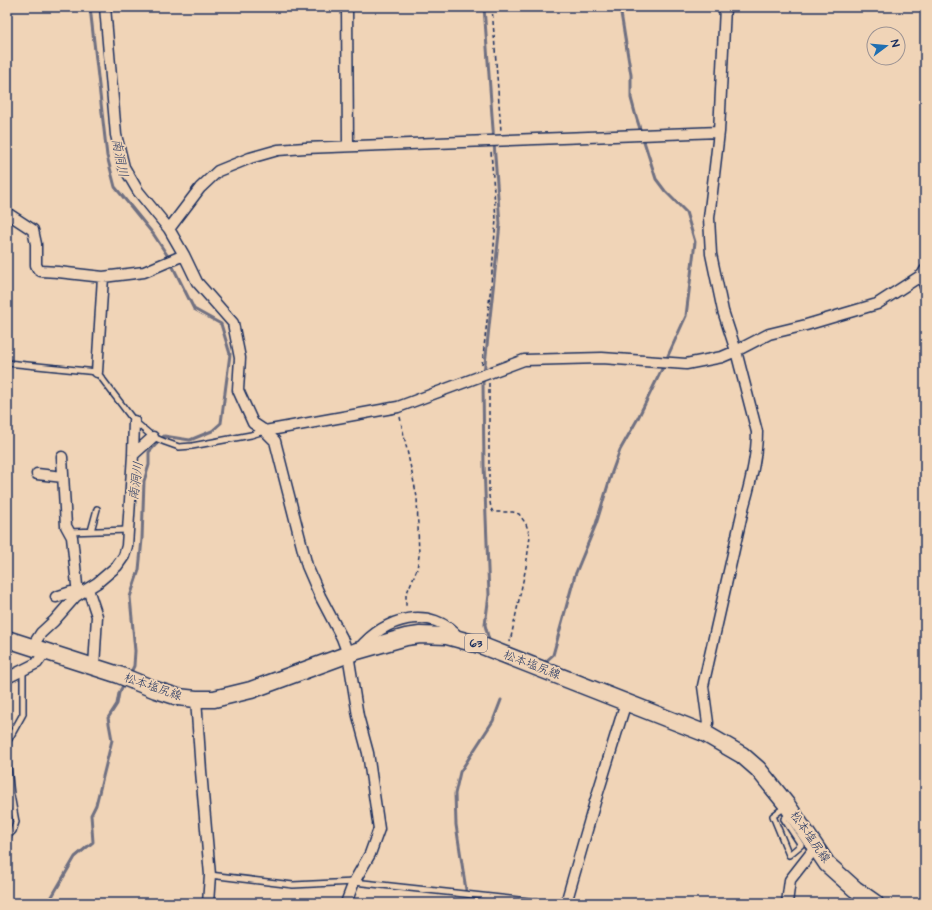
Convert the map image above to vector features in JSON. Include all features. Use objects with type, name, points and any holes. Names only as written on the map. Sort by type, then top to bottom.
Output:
[{"type":"main road","name":"松本塩尻線","points":[[7,639],[119,675],[178,697],[196,699],[214,699],[251,690],[353,652],[406,637],[435,635],[460,639],[480,645],[704,733],[742,755],[758,769],[789,809],[827,864],[855,889],[875,903]]},
{"type":"street","points":[[105,7],[116,135],[124,167],[138,191],[169,229],[197,282],[232,323],[240,358],[238,390],[253,422],[275,441],[307,566],[320,596],[342,638],[353,652],[358,716],[368,753],[379,829],[370,854],[354,882],[346,903]]},
{"type":"street","points":[[347,7],[348,146]]},
{"type":"street","points":[[704,733],[708,723],[703,686],[749,486],[757,443],[757,432],[736,351],[723,311],[711,254],[709,218],[719,132],[725,7]]},
{"type":"street","points":[[169,229],[200,188],[218,171],[250,158],[278,150],[719,132]]},
{"type":"street","points":[[7,213],[33,230],[36,244],[36,265],[41,271],[103,277],[144,272],[184,255]]},
{"type":"street","points":[[265,431],[398,407],[524,360],[602,358],[686,364],[722,357],[768,334],[806,325],[877,304],[923,273],[925,286]]},
{"type":"street","points":[[97,372],[103,277]]},
{"type":"street","points":[[7,678],[37,663],[41,632],[54,621],[78,595],[117,566],[124,556],[127,546],[134,421]]},
{"type":"street","points":[[133,455],[153,437]]},
{"type":"street","points":[[62,457],[66,526],[72,537],[78,595]]},
{"type":"street","points":[[37,474],[63,477]]},
{"type":"street","points":[[88,589],[97,616],[94,667]]},
{"type":"street","points":[[56,597],[71,592],[78,595]]},
{"type":"street","points":[[353,652],[386,626],[407,619],[421,618],[441,623],[449,628],[460,639]]},
{"type":"street","points":[[196,699],[210,875],[208,903]]},
{"type":"street","points":[[566,903],[626,702]]},
{"type":"street","points":[[786,903],[790,880],[815,848]]},
{"type":"lane","points":[[7,363],[97,372],[134,421],[153,437],[180,447],[251,435],[265,431]]},
{"type":"lane","points":[[91,531],[97,509]]},
{"type":"lane","points":[[69,532],[128,530]]},
{"type":"lane","points":[[7,837],[13,831],[16,822],[7,758],[8,741],[23,714],[23,671]]},
{"type":"lane","points":[[789,809],[784,819],[801,845],[789,855],[773,816],[789,809]]},
{"type":"lane","points":[[210,875],[293,885],[354,882],[547,903]]},
{"type":"path","points":[[492,7],[501,141]]},
{"type":"path","points":[[490,142],[496,220],[485,375],[488,496],[493,512],[513,512],[519,514],[526,524],[530,536],[526,567],[507,655]]},
{"type":"path","points":[[398,407],[417,497],[419,556],[416,569],[406,595],[405,602],[407,619]]},
{"type":"waterway","name":"南洞川","points":[[90,7],[107,156],[115,187],[154,235],[169,258]]},
{"type":"waterway","points":[[484,7],[500,224],[483,383],[484,465],[489,595],[485,625],[489,640]]},
{"type":"waterway","points":[[620,7],[631,75],[631,98],[656,179],[665,191],[686,212],[695,242],[686,316],[666,360]]},
{"type":"waterway","name":"南洞川","points":[[130,674],[134,666],[135,651],[130,597],[139,570],[142,539],[144,481],[149,465],[149,452],[164,436],[190,440],[212,431],[221,423],[230,354],[221,324],[194,309],[171,263]]},
{"type":"waterway","points":[[544,663],[553,655],[575,575],[596,524],[620,450],[637,420],[664,365]]},
{"type":"waterway","name":"南洞川","points":[[41,903],[50,900],[75,857],[93,842],[91,815],[96,805],[112,740],[108,718],[117,704],[119,693],[125,682]]},
{"type":"waterway","points":[[468,903],[456,825],[455,794],[460,772],[493,721],[501,700]]}]
